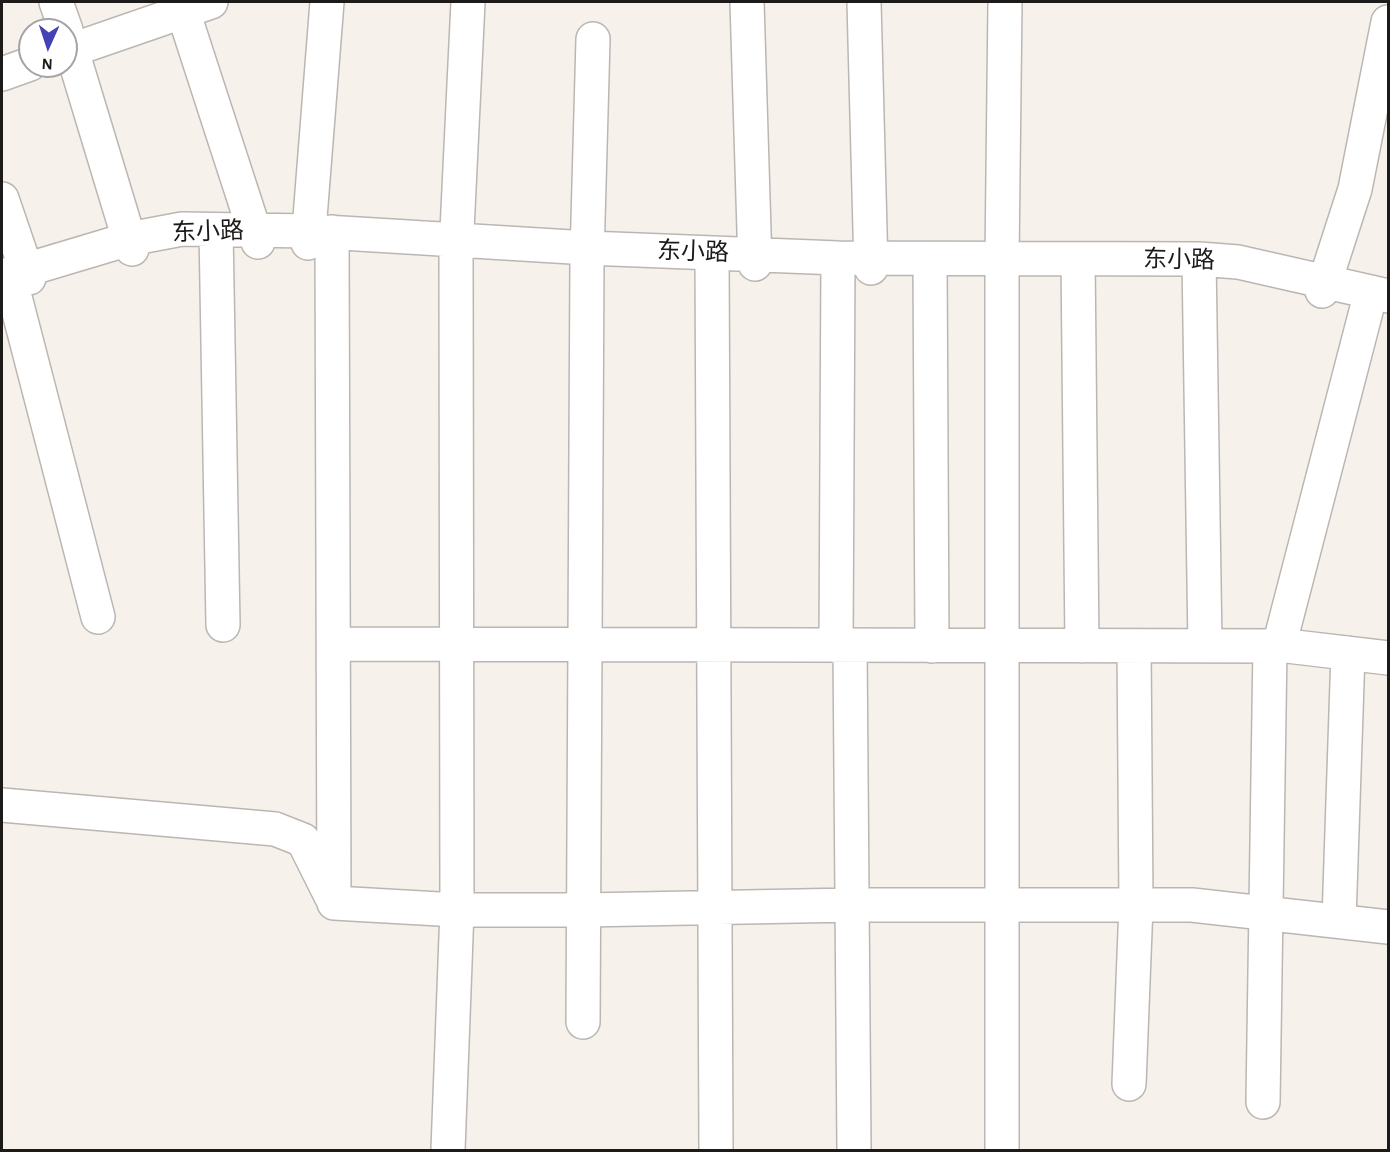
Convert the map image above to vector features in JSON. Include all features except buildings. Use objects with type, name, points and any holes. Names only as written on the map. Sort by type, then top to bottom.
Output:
[{"type":"street","points":[[56,2],[61,18]]},
{"type":"street","points":[[327,2],[321,237],[334,644],[334,903]]},
{"type":"street","points":[[448,1150],[457,910],[456,245],[468,2]]},
{"type":"street","points":[[747,2],[755,259]]},
{"type":"street","points":[[864,2],[871,263]]},
{"type":"street","points":[[1002,1150],[1002,264],[1005,2]]},
{"type":"street","points":[[78,38],[192,5],[256,236]]},
{"type":"street","points":[[1323,287],[1355,189],[1389,22]]},
{"type":"street","points":[[583,1022],[587,252],[593,39]]},
{"type":"street","points":[[2,74],[18,68]]},
{"type":"street","points":[[78,76],[131,244]]},
{"type":"street","points":[[2,199],[13,278],[98,617]]},
{"type":"street","points":[[216,236],[222,625]]},
{"type":"street","name":"东小路","points":[[13,278],[131,244],[216,236],[256,236],[321,237],[837,263],[1199,264],[1238,262],[1323,287],[1379,298]]},
{"type":"street","points":[[712,258],[716,1150]]},
{"type":"street","points":[[837,263],[843,646],[852,905],[854,1150]]},
{"type":"street","points":[[931,263],[932,646]]},
{"type":"street","points":[[1078,264],[1082,646]]},
{"type":"street","points":[[1199,264],[1205,646]]},
{"type":"street","points":[[1263,1102],[1265,914],[1275,647],[1379,298]]},
{"type":"street","points":[[334,644],[1205,646],[1275,647],[1389,658]]},
{"type":"street","points":[[1130,1084],[1136,905],[1134,646]]},
{"type":"street","points":[[1339,920],[1348,653]]},
{"type":"street","points":[[2,805],[275,829],[303,840],[334,903]]},
{"type":"street","points":[[334,903],[457,910],[852,905],[1192,905],[1389,927]]}]
